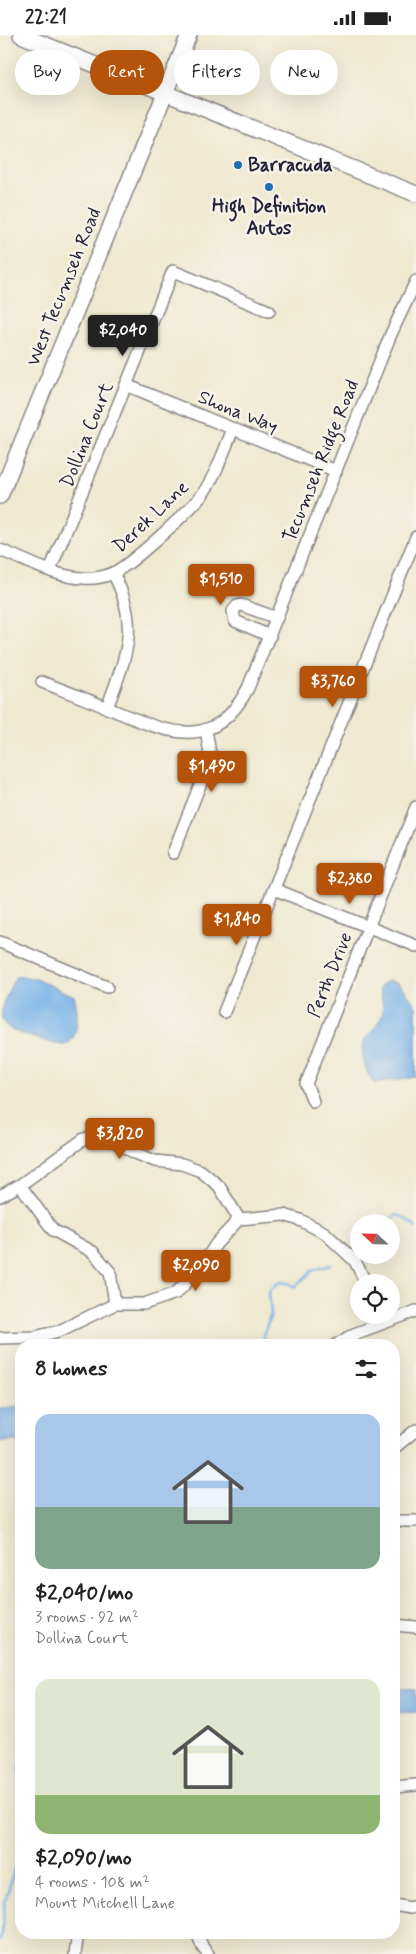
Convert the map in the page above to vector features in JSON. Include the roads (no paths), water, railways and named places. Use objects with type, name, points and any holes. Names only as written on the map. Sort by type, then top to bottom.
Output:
[{"type":"main road","points":[[21,35],[416,193]]},
{"type":"main road","name":"West Tecumseh Road","points":[[0,496],[189,35]]},
{"type":"street","name":"Dollina Court","points":[[50,570],[173,271],[270,311]]},
{"type":"street","name":"Tecumseh Ridge Road","points":[[42,682],[150,725],[174,732],[191,732],[206,729],[219,723],[240,702],[270,636],[391,334],[416,281]]},
{"type":"street","name":"Shona Way","points":[[126,385],[336,471]]},
{"type":"street","name":"Derek Lane","points":[[0,550],[62,575],[82,578],[113,573],[138,555],[201,495],[214,475],[233,429]]},
{"type":"street","points":[[224,1012],[416,537]]},
{"type":"street","points":[[107,707],[122,671],[128,640],[124,602],[113,573]]},
{"type":"street","points":[[270,636],[235,621],[232,615],[233,611],[237,606],[241,605],[277,618]]},
{"type":"street","points":[[173,853],[209,762],[210,754],[206,729]]},
{"type":"street","name":"Perth Drive","points":[[313,1101],[306,1084],[368,927],[412,830],[416,807]]},
{"type":"street","points":[[274,889],[416,946]]},
{"type":"street","points":[[0,942],[107,987]]},
{"type":"street","points":[[0,1196],[20,1185],[84,1139],[97,1137],[112,1140],[135,1153],[155,1161],[182,1164],[201,1171],[219,1185],[239,1219]]},
{"type":"street","points":[[20,1185],[53,1230],[93,1252],[110,1272],[115,1304]]},
{"type":"street","points":[[0,1338],[35,1337],[59,1331],[115,1304],[144,1304],[176,1293],[199,1270],[216,1244],[239,1219],[284,1215],[308,1225],[325,1233],[355,1261],[362,1274]]},
{"type":"street","points":[[400,1314],[416,1311]]},
{"type":"street","points":[[346,1339],[372,1324]]},
{"type":"street","points":[[400,1443],[416,1430]]},
{"type":"street","points":[[400,1521],[416,1521]]},
{"type":"street","points":[[400,1626],[416,1627]]},
{"type":"street","points":[[400,1786],[416,1785]]},
{"type":"street","points":[[400,1906],[410,1908],[416,1906]]},
{"type":"street","points":[[75,1954],[77,1939]]},
{"type":"street","points":[[199,1939],[208,1954]]},
{"type":"water","points":[[18,975],[36,979],[74,996],[77,1008],[77,1023],[76,1030],[69,1042],[60,1045],[12,1030],[5,1024],[2,1018],[4,1003]]},
{"type":"water","points":[[389,981],[397,983],[405,990],[416,1007],[416,1077],[374,1083],[368,1074],[364,1062],[363,1049],[366,1038],[376,1027],[382,1016],[383,1007],[379,989]]},
{"type":"water","points":[[15,1407],[15,1441],[0,1441],[0,1408]]},
{"type":"water","points":[[400,1688],[416,1689],[416,1712],[400,1713]]},
{"type":"waterway","points":[[400,1216],[416,1228]]},
{"type":"waterway","points":[[262,1339],[271,1314],[269,1291],[279,1282],[288,1283],[295,1287],[312,1271],[330,1265]]},
{"type":"waterway","points":[[0,1940],[6,1899],[15,1866]]},
{"type":"place","name":"Barracuda","points":[[238,165]]},
{"type":"place","name":"High Definition Autos","points":[[269,187]]}]
